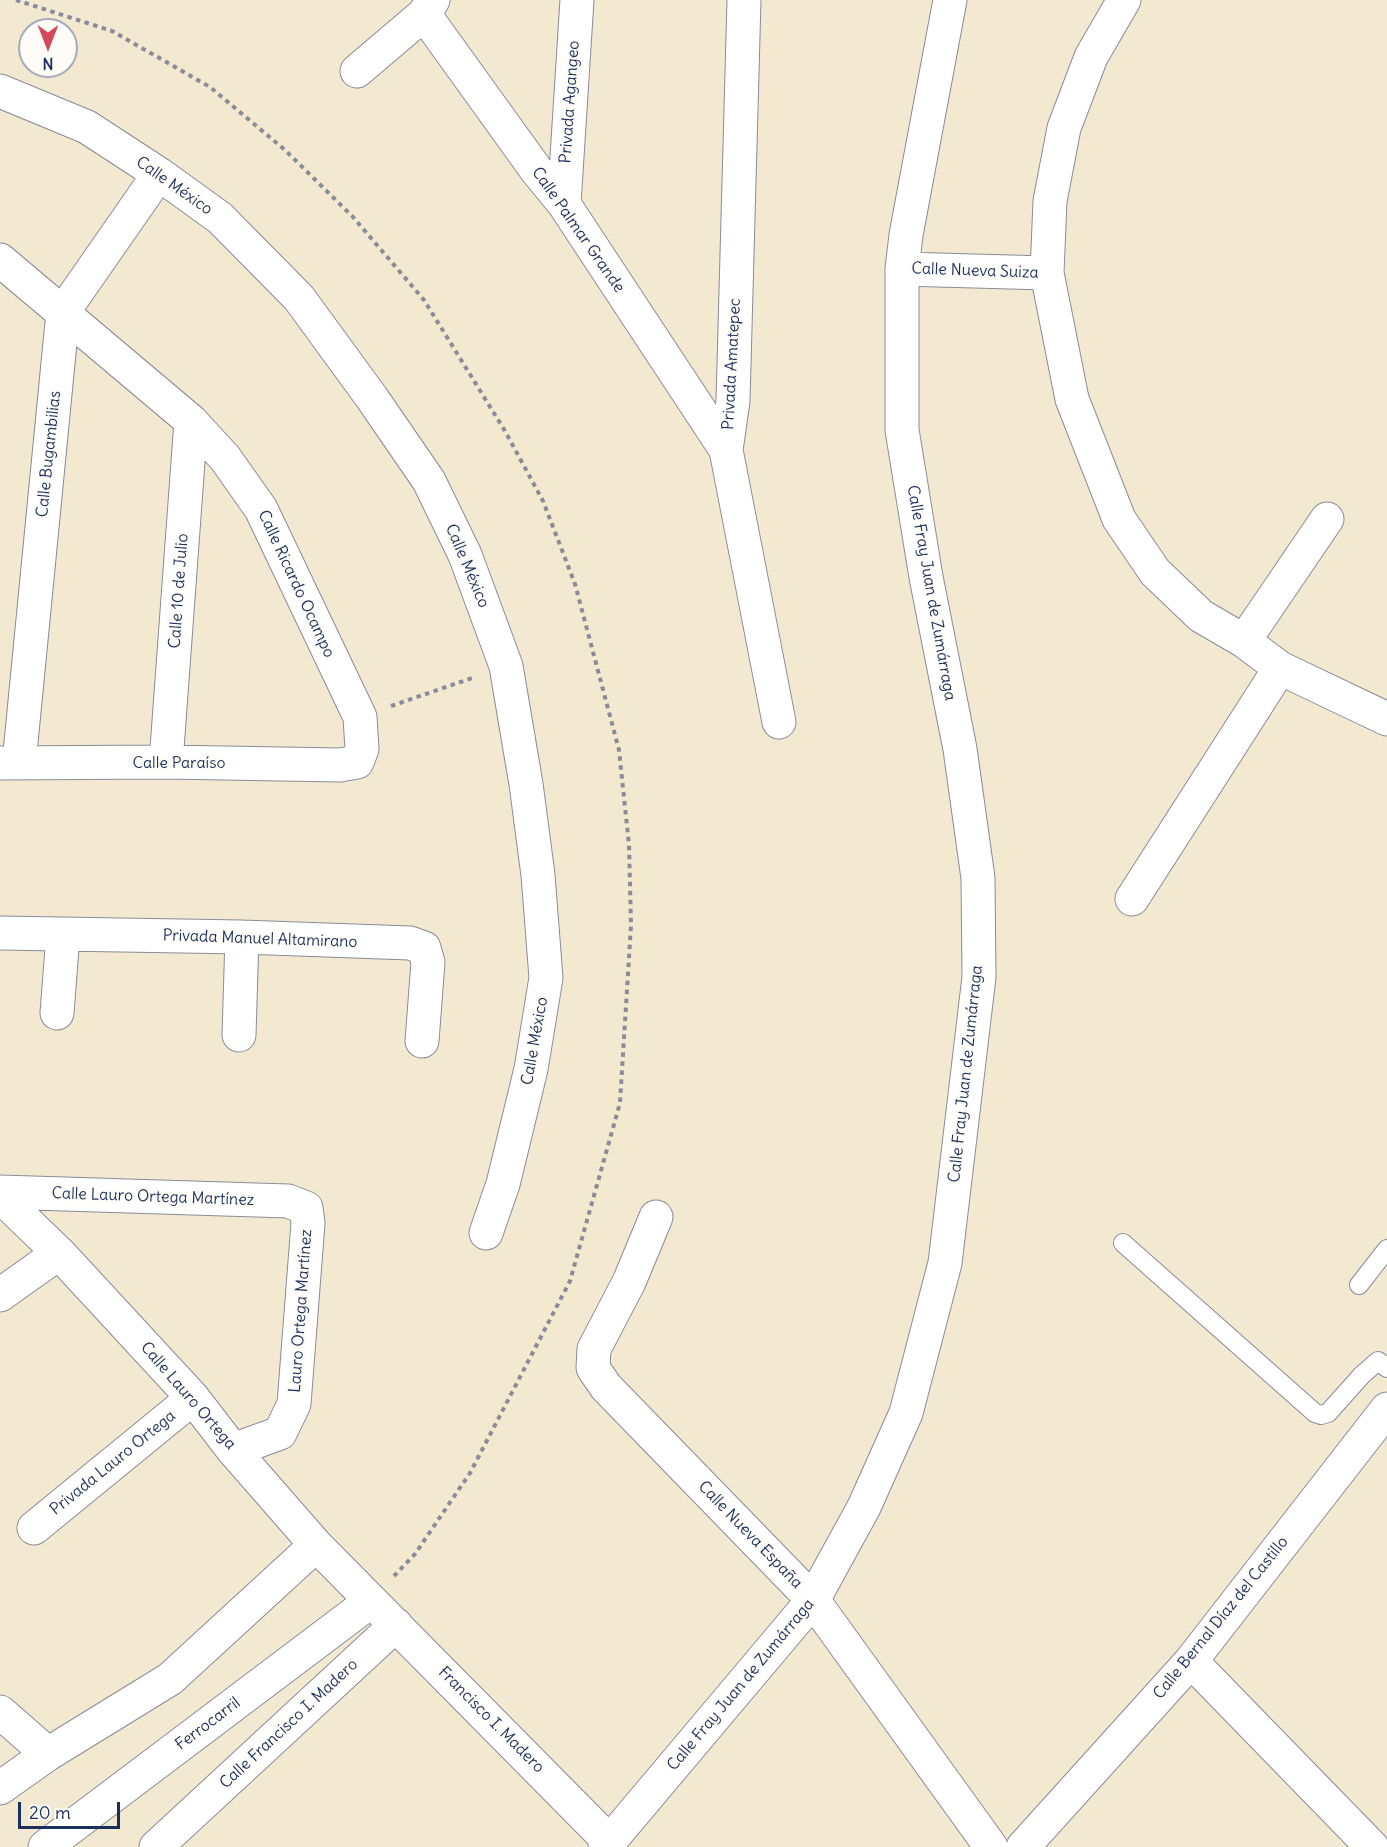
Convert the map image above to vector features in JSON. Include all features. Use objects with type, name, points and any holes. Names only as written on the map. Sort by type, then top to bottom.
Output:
[{"type":"street","name":"Privada Agangeo","points":[[564,204],[577,0]]},
{"type":"street","name":"Privada Amatepec","points":[[744,0],[732,401],[726,450],[779,723]]},
{"type":"street","name":"Calle Fray Juan de Zumárraga","points":[[607,1844],[813,1600],[864,1507],[906,1413],[945,1263],[979,977],[978,878],[960,749],[926,577],[903,430],[903,269],[906,235],[950,0]]},
{"type":"street","points":[[1124,0],[1091,57],[1064,128],[1050,201],[1047,273],[1072,399],[1119,519],[1155,572],[1202,616],[1244,641],[1280,668],[1387,719]]},
{"type":"street","name":"Calle Palmar Grande","points":[[429,7],[537,171],[564,204],[726,450]]},
{"type":"street","points":[[357,71],[429,7]]},
{"type":"street","name":"Calle México","points":[[0,91],[87,127],[159,174],[220,218],[299,298],[372,398],[429,482],[465,555],[506,666],[526,784],[538,875],[546,978],[531,1069],[503,1184],[486,1233]]},
{"type":"street","name":"Calle Bugambilias","points":[[9,763],[63,312],[159,174]]},
{"type":"street","name":"Calle Ricardo Ocampo","points":[[0,260],[191,421],[225,458],[261,509],[360,717],[362,749],[357,762]]},
{"type":"street","name":"Calle Nueva Suiza","points":[[903,269],[1047,273]]},
{"type":"street","name":"Calle 10 de Julio","points":[[166,762],[191,421]]},
{"type":"street","points":[[1244,641],[1327,519]]},
{"type":"street","points":[[1132,899],[1280,668]]},
{"type":"street","name":"Calle Paraíso","points":[[9,763],[166,762],[340,765],[357,762]]},
{"type":"street","name":"Privada Manuel Altamirano","points":[[0,933],[242,937],[410,943],[424,948],[428,962],[422,1041]]},
{"type":"street","points":[[57,1013],[63,935]]},
{"type":"street","points":[[239,1035],[242,937]]},
{"type":"street","name":"Calle Lauro Ortega Martínez","points":[[0,1194],[288,1201],[306,1208]]},
{"type":"street","name":"Calle Lauro Ortega","points":[[0,1194],[193,1398],[233,1450],[316,1545],[371,1601]]},
{"type":"street","name":"Lauro Ortega Martínez","points":[[233,1450],[280,1433],[294,1404],[308,1223],[306,1208]]},
{"type":"street","name":"Calle Nueva España","points":[[656,1217],[629,1282],[594,1349],[593,1368],[606,1387],[813,1600],[991,1847]]},
{"type":"street","points":[[0,1295],[58,1253]]},
{"type":"street","name":"Privada Lauro Ortega","points":[[34,1528],[193,1398]]},
{"type":"street","name":"Calle Bernal Díaz del Castillo","points":[[1023,1847],[1191,1660],[1387,1409]]},
{"type":"street","points":[[0,1788],[48,1754],[170,1679],[316,1545]]},
{"type":"street","name":"Francisco I. Madero","points":[[371,1601],[607,1844]]},
{"type":"street","name":"Ferrocarril","points":[[45,1847],[371,1601]]},
{"type":"street","name":"Calle Francisco I. Madero","points":[[156,1847],[396,1625]]},
{"type":"street","points":[[1191,1660],[1372,1847]]},
{"type":"street","points":[[0,1713],[48,1754]]},
{"type":"lane","points":[[1123,1243],[1315,1413],[1321,1415],[1328,1413],[1378,1360],[1387,1368]]},
{"type":"lane","points":[[1359,1284],[1387,1249]]},
{"type":"path","points":[[360,717],[506,666]]},
{"type":"path","points":[[371,1601],[415,1554],[470,1473]]}]
